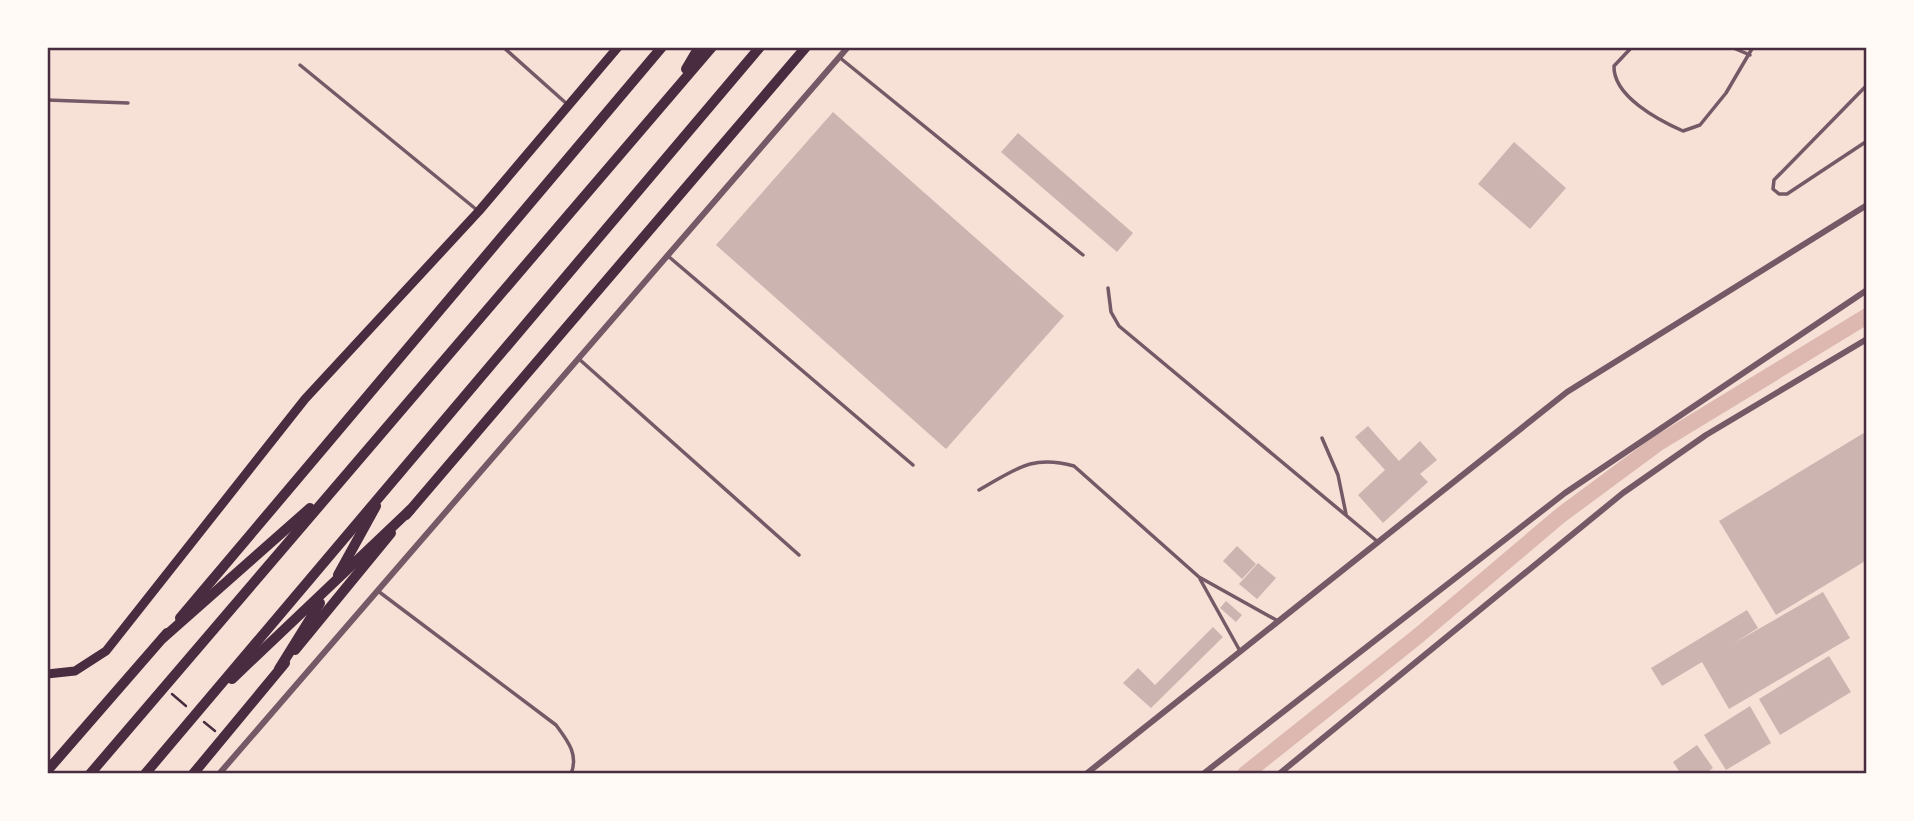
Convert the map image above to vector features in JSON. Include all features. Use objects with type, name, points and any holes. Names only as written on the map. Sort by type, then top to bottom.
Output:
[{"type":"highway","points":[[47,771],[514,227],[662,47]]},
{"type":"highway","points":[[671,94],[699,47]]},
{"type":"highway","points":[[90,774],[712,47]]},
{"type":"highway","points":[[145,774],[760,47]]},
{"type":"highway","points":[[193,774],[410,510],[806,47]]},
{"type":"highway","points":[[163,638],[341,480]]},
{"type":"highway","points":[[279,670],[355,547],[385,488]]},
{"type":"highway","points":[[204,705],[410,510]]},
{"type":"main road","points":[[47,674],[75,671],[106,652],[305,400],[479,211],[618,47]]},
{"type":"street","points":[[233,774],[222,771],[848,47]]},
{"type":"street","points":[[1086,774],[1567,392],[1867,205]]},
{"type":"street","points":[[1203,774],[1565,493],[1867,290]]},
{"type":"street","points":[[1279,774],[1623,493],[1706,435],[1867,339]]},
{"type":"lane","points":[[503,47],[569,105]]},
{"type":"lane","points":[[1632,47],[1614,66],[1614,80],[1621,90],[1668,125],[1683,131],[1700,125],[1726,93],[1753,47]]},
{"type":"lane","points":[[1731,47],[1750,55]]},
{"type":"lane","points":[[839,57],[1083,255]]},
{"type":"lane","points":[[300,65],[479,211]]},
{"type":"lane","points":[[1867,85],[1774,180],[1773,189],[1779,194],[1787,194],[1867,141]]},
{"type":"lane","points":[[47,100],[128,103]]},
{"type":"lane","points":[[668,256],[913,465]]},
{"type":"lane","points":[[1108,288],[1111,312],[1119,326],[1378,542]]},
{"type":"lane","points":[[579,359],[799,555]]},
{"type":"lane","points":[[1322,438],[1338,475],[1346,516]]},
{"type":"lane","points":[[979,490],[1028,463],[1052,460],[1074,466],[1199,577],[1278,621]]},
{"type":"lane","points":[[1199,577],[1240,651]]},
{"type":"lane","points":[[377,591],[556,725],[572,747],[574,767],[571,774]]},
{"type":"building","points":[[833,112],[1064,316],[946,449],[716,245]]},
{"type":"building","points":[[1018,133],[1133,233],[1117,252],[1001,152]]},
{"type":"building","points":[[1514,142],[1566,188],[1530,229],[1478,184]]},
{"type":"building","points":[[1368,426],[1399,461],[1420,441],[1437,460],[1420,474],[1428,482],[1383,523],[1358,495],[1385,470],[1355,437]]},
{"type":"building","points":[[1867,431],[1867,560],[1776,615],[1719,521]]},
{"type":"building","points":[[1237,546],[1256,564],[1242,579],[1223,561]]},
{"type":"building","points":[[1258,563],[1276,578],[1257,599],[1239,584]]},
{"type":"building","points":[[1823,592],[1850,638],[1729,709],[1702,662],[1662,686],[1651,668],[1747,610],[1758,628],[1734,643]]},
{"type":"building","points":[[1226,601],[1242,615],[1236,622],[1220,608]]},
{"type":"building","points":[[1213,627],[1223,637],[1151,708],[1123,683],[1138,668],[1155,685]]},
{"type":"building","points":[[1829,656],[1851,692],[1780,735],[1759,699]]},
{"type":"building","points":[[1750,706],[1771,743],[1726,770],[1704,735]]},
{"type":"building","points":[[1697,745],[1713,768],[1705,774],[1681,774],[1673,762]]},
{"type":"waterway","points":[[1245,774],[1418,636],[1561,515],[1657,444],[1867,316]]}]
